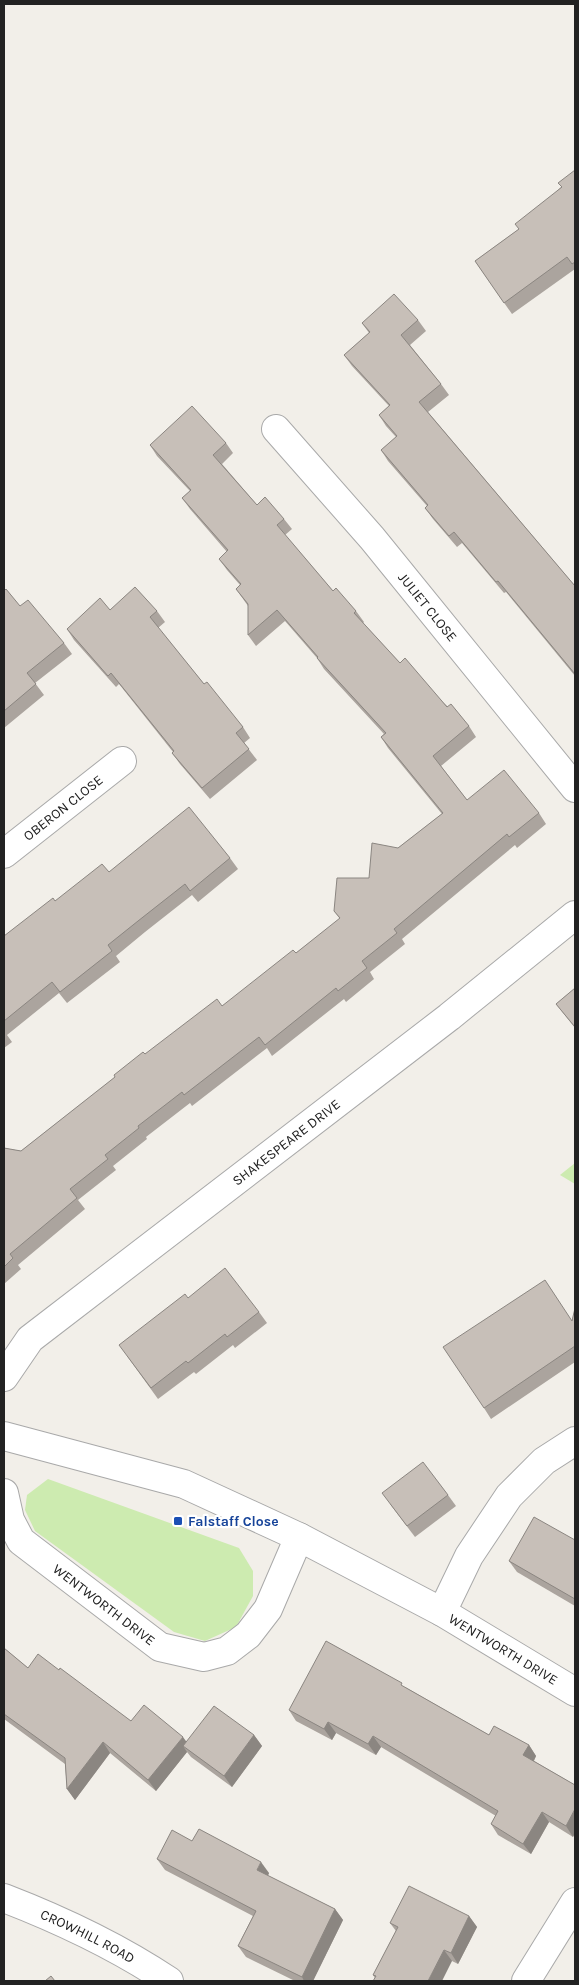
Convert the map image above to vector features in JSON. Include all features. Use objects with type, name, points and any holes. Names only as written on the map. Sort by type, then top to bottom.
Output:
[{"type":"street","name":"JULIET CLOSE","points":[[276,429],[372,538],[575,788]]},
{"type":"street","name":"OBERON CLOSE","points":[[4,854],[122,761]]},
{"type":"street","name":"SHAKESPEARE DRIVE","points":[[4,1377],[30,1339],[449,1017],[575,915]]},
{"type":"street","name":"WENTWORTH DRIVE","points":[[4,1436],[184,1484],[299,1537],[442,1612],[575,1692]]},
{"type":"street","points":[[442,1612],[469,1556],[509,1496],[544,1461],[575,1441]]},
{"type":"street","name":"WENTWORTH DRIVE","points":[[4,1493],[10,1520],[21,1541],[160,1647],[204,1657],[228,1651],[248,1635],[268,1609],[299,1537]]},
{"type":"street","name":"CROWHILL ROAD","points":[[4,1898],[40,1912],[142,1963],[169,1981]]},
{"type":"street","points":[[526,1981],[575,1902]]},
{"type":"green space","points":[[575,1163],[575,1184],[560,1175]]},
{"type":"green space","points":[[48,1479],[239,1548],[253,1571],[253,1596],[236,1627],[205,1641],[174,1632],[35,1531],[25,1510],[27,1495]]},
{"type":"building","points":[[575,170],[575,262],[572,264],[567,257],[504,303],[475,261],[519,229],[515,224],[562,187],[558,183]]},
{"type":"building","points":[[394,294],[418,320],[401,335],[441,384],[419,402],[575,586],[575,674],[498,581],[496,582],[454,532],[449,536],[425,508],[428,505],[381,450],[397,436],[379,415],[390,405],[344,355],[370,332],[362,323]]},
{"type":"building","points":[[192,406],[226,443],[213,455],[257,505],[265,497],[284,519],[277,525],[333,591],[336,588],[356,611],[354,613],[400,663],[405,658],[447,707],[451,704],[469,726],[433,756],[467,800],[504,770],[539,813],[509,837],[507,834],[394,929],[397,933],[362,961],[367,968],[338,991],[336,988],[265,1045],[259,1037],[184,1095],[182,1092],[138,1126],[139,1128],[105,1155],[108,1159],[70,1189],[77,1198],[10,1254],[13,1258],[4,1267],[4,1148],[21,1151],[115,1077],[114,1075],[143,1052],[145,1054],[217,999],[222,1006],[293,950],[296,953],[340,918],[334,911],[337,878],[369,878],[372,843],[398,848],[443,813],[381,737],[386,733],[317,658],[277,610],[248,635],[248,604],[236,589],[241,584],[219,559],[228,550],[182,498],[191,490],[150,445]]},
{"type":"building","points":[[135,587],[157,611],[150,617],[204,684],[207,682],[243,727],[236,733],[249,749],[202,788],[172,753],[174,751],[111,673],[108,676],[67,629],[100,598],[110,610]]},
{"type":"building","points":[[6,589],[20,606],[28,600],[64,643],[27,673],[36,684],[4,711],[4,591]]},
{"type":"building","points":[[189,807],[230,858],[190,891],[185,884],[138,921],[108,945],[112,951],[60,992],[52,982],[4,1021],[4,936],[53,898],[55,901],[102,864],[109,872]]},
{"type":"building","points":[[575,988],[575,1027],[556,1004]]},
{"type":"building","points":[[225,1268],[259,1312],[227,1337],[225,1334],[188,1363],[186,1361],[151,1388],[119,1345],[185,1294],[188,1298]]},
{"type":"building","points":[[545,1280],[572,1321],[575,1308],[575,1346],[484,1408],[443,1347]]},
{"type":"building","points":[[423,1462],[448,1495],[407,1526],[382,1493]]},
{"type":"building","points":[[534,1517],[575,1540],[575,1599],[509,1561]]},
{"type":"building","points":[[326,1641],[402,1683],[401,1685],[489,1735],[494,1726],[529,1745],[523,1755],[575,1785],[575,1809],[566,1826],[542,1812],[523,1844],[491,1824],[498,1811],[373,1736],[368,1744],[328,1722],[324,1729],[289,1710]]},
{"type":"building","points":[[4,1648],[28,1668],[38,1654],[59,1670],[60,1668],[131,1721],[144,1705],[183,1737],[148,1780],[103,1742],[67,1789],[65,1758],[4,1714]]},
{"type":"building","points":[[214,1706],[254,1735],[224,1776],[183,1746]]},
{"type":"building","points":[[199,1829],[261,1862],[257,1870],[335,1909],[302,1977],[238,1946],[256,1911],[157,1859],[172,1830],[192,1841]]},
{"type":"building","points":[[409,1886],[469,1916],[451,1953],[444,1950],[428,1981],[373,1981],[376,1976],[373,1975],[398,1927],[390,1923]]},
{"type":"building","points":[[51,1976],[55,1981],[45,1981]]},
{"type":"place","name":"Falstaff Close","points":[[178,1521]]}]
